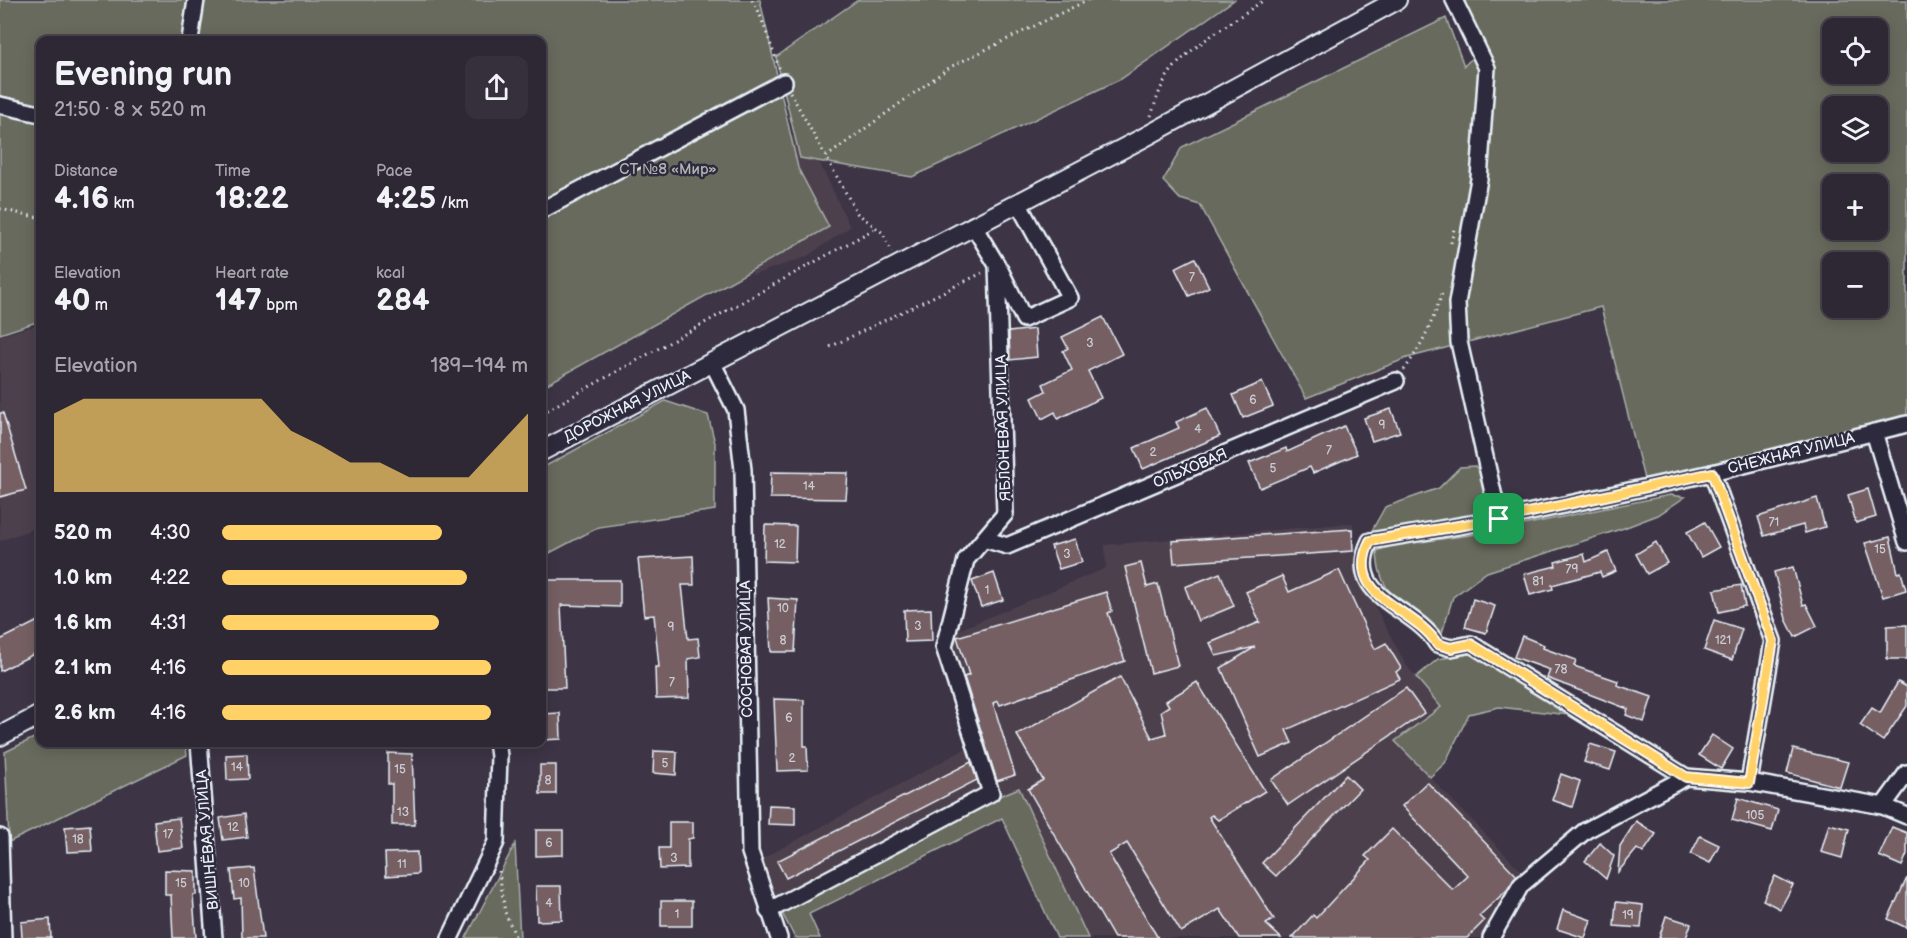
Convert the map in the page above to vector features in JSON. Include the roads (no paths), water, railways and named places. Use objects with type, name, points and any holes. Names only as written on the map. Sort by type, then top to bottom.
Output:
[{"type":"main road","name":"ДОРОЖНАЯ УЛИЦА","points":[[546,449],[1143,138],[1397,0]]},
{"type":"main road","points":[[0,736],[36,717]]},
{"type":"street","points":[[191,36],[196,0]]},
{"type":"street","points":[[1454,0],[1487,68],[1479,179],[1457,303],[1459,342],[1499,519]]},
{"type":"street","points":[[546,208],[784,82]]},
{"type":"street","points":[[0,105],[36,113]]},
{"type":"street","points":[[973,225],[998,265],[1024,319],[1070,298],[1018,203]]},
{"type":"street","name":"ЯБЛОНЕВАЯ УЛИЦА","points":[[768,912],[991,793],[944,647],[966,560],[1005,514],[998,265]]},
{"type":"street","name":"СОСНОВАЯ УЛИЦА","points":[[712,362],[736,410],[743,470],[750,852],[768,912],[779,938]]},
{"type":"street","name":"ОЛЬХОВАЯ","points":[[984,539],[1007,546],[1396,381]]},
{"type":"street","name":"СНЕЖНАЯ УЛИЦА","points":[[1686,777],[1471,644],[1451,648],[1437,644],[1429,631],[1375,593],[1363,571],[1363,556],[1370,541],[1499,519],[1712,473],[1907,424]]},
{"type":"street","points":[[1874,432],[1907,542]]},
{"type":"street","points":[[1712,473],[1773,641],[1749,783]]},
{"type":"street","name":"ВИШНЁВАЯ УЛИЦА","points":[[199,747],[214,938]]},
{"type":"street","points":[[450,938],[496,842],[498,747]]},
{"type":"street","points":[[1883,806],[1907,773]]},
{"type":"street","points":[[1491,938],[1521,885],[1585,831],[1686,777],[1749,783],[1883,806],[1907,816]]},
{"type":"street","points":[[0,837],[3,938]]},
{"type":"park label","name":"СТ №8 «Мир»","points":[[668,169]]}]
